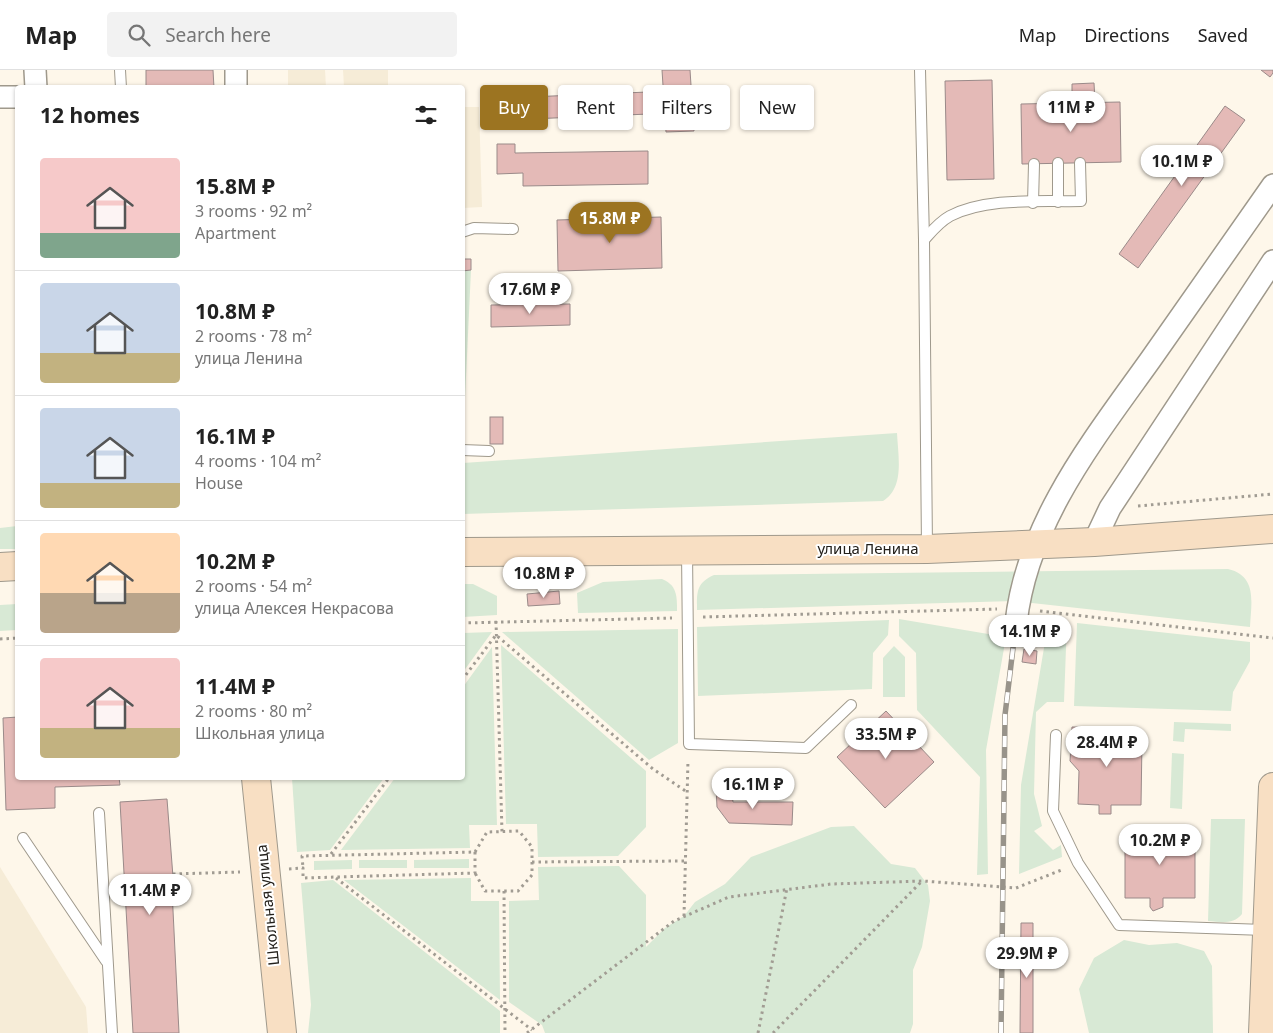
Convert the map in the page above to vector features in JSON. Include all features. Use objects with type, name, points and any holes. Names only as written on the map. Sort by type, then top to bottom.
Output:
[{"type":"main road","name":"улица Ленина","points":[[465,552],[927,549],[1094,542],[1273,529]]},
{"type":"main road","points":[[0,567],[15,566]]},
{"type":"main road","name":"Школьная улица","points":[[256,780],[282,1033]]},
{"type":"main road","points":[[1263,1033],[1273,787]]},
{"type":"street","points":[[35,70],[36,85]]},
{"type":"street","points":[[236,70],[236,85]]},
{"type":"street","points":[[0,97],[15,97]]},
{"type":"street","points":[[1017,616],[1036,545],[1062,490],[1080,460],[1273,185]]},
{"type":"street","points":[[1094,542],[1110,508],[1273,260]]},
{"type":"lane","points":[[120,70],[121,85]]},
{"type":"lane","points":[[920,70],[924,240],[927,549]]},
{"type":"lane","points":[[1058,163],[1058,202]]},
{"type":"lane","points":[[924,240],[936,226],[961,211],[997,205],[1081,201],[1080,163]]},
{"type":"lane","points":[[1033,203],[1034,164]]},
{"type":"lane","points":[[465,231],[474,228],[513,229]]},
{"type":"lane","points":[[465,450],[489,451]]},
{"type":"lane","points":[[687,550],[689,744],[806,748],[851,705]]},
{"type":"lane","points":[[1056,735],[1053,811],[1078,863],[1119,925],[1267,930]]},
{"type":"lane","points":[[99,813],[112,1033]]},
{"type":"lane","points":[[23,838],[107,962]]},
{"type":"path","points":[[1110,508],[1273,494]]},
{"type":"path","points":[[465,623],[688,617],[1017,616],[1273,638]]},
{"type":"path","points":[[496,622],[502,832]]},
{"type":"path","points":[[465,676],[496,635]]},
{"type":"path","points":[[496,635],[653,769],[687,792]]},
{"type":"path","points":[[0,639],[15,638]]},
{"type":"path","points":[[684,916],[689,744]]},
{"type":"path","points":[[332,854],[388,780]]},
{"type":"path","points":[[519,831],[532,847],[532,875],[518,891],[485,891],[475,874],[475,852],[487,832],[502,832],[519,831]]},
{"type":"path","points":[[303,868],[302,856],[475,852]]},
{"type":"path","points":[[532,862],[686,861]]},
{"type":"path","points":[[527,1033],[674,921],[729,897],[787,888],[831,884],[922,881],[1016,888],[1078,863]]},
{"type":"path","points":[[303,878],[475,874]]},
{"type":"path","points":[[335,878],[532,1030]]},
{"type":"path","points":[[774,1033],[922,881]]},
{"type":"path","points":[[758,1033],[787,888]]},
{"type":"path","points":[[504,891],[505,1033]]},
{"type":"shaded area","points":[[288,70],[325,70],[326,85],[288,85]]},
{"type":"shaded area","points":[[343,70],[388,70],[388,85],[344,85]]},
{"type":"shaded area","points":[[465,107],[479,107],[482,207],[465,208]]},
{"type":"shaded area","points":[[0,867],[86,1007],[88,1033],[0,1033]]},
{"type":"green space","points":[[471,270],[465,399],[465,271]]},
{"type":"green space","points":[[897,433],[899,471],[895,488],[883,501],[465,514],[465,463]]},
{"type":"green space","points":[[15,526],[15,549],[0,549],[0,528]]},
{"type":"green space","points":[[1228,569],[1238,573],[1248,584],[1251,592],[1250,627],[1014,601],[697,610],[699,589],[704,581],[714,575]]},
{"type":"green space","points":[[662,579],[671,584],[675,592],[677,611],[578,613],[577,593],[603,582]]},
{"type":"green space","points":[[465,584],[473,584],[497,596],[497,615],[465,617]]},
{"type":"green space","points":[[15,604],[15,630],[0,631],[0,605]]},
{"type":"green space","points":[[899,619],[1006,637],[986,750],[988,874],[977,875],[980,777],[917,710],[916,653],[899,636]]},
{"type":"green space","points":[[1030,619],[1067,621],[1064,702],[1047,702],[1036,712],[1034,794],[1042,826],[1034,831],[1053,850],[1061,845],[1062,857],[1019,874],[1021,785],[1046,636],[1024,637]]},
{"type":"green space","points":[[889,620],[888,635],[873,653],[872,689],[698,696],[697,627]]},
{"type":"green space","points":[[1077,623],[1250,642],[1250,661],[1233,692],[1231,711],[1074,706]]},
{"type":"green space","points":[[678,629],[678,743],[649,760],[502,632]]},
{"type":"green space","points":[[492,632],[465,669],[465,633]]},
{"type":"green space","points":[[501,645],[646,771],[646,827],[618,856],[538,857],[537,824],[506,824]]},
{"type":"green space","points":[[894,646],[905,657],[905,697],[883,697],[883,658]]},
{"type":"green space","points":[[492,647],[497,825],[469,825],[470,848],[341,850],[394,780],[465,780],[465,684]]},
{"type":"green space","points":[[1174,722],[1231,724],[1231,731],[1185,729],[1184,742],[1173,741]]},
{"type":"green space","points":[[1172,753],[1184,754],[1182,809],[1170,808]]},
{"type":"green space","points":[[292,780],[382,780],[330,850],[297,852]]},
{"type":"green space","points":[[1211,819],[1245,819],[1242,914],[1231,921],[1208,921]]},
{"type":"green space","points":[[854,826],[891,864],[915,868],[928,885],[930,901],[922,947],[913,970],[913,1024],[910,1033],[545,1033],[542,1025],[509,1002],[509,901],[539,900],[538,867],[619,866],[646,895],[646,947],[665,928],[684,916],[695,902],[725,884],[751,857],[831,827]]},
{"type":"green space","points":[[469,859],[469,868],[414,868],[414,860]]},
{"type":"green space","points":[[352,860],[352,869],[314,870],[314,861]]},
{"type":"green space","points":[[359,860],[407,860],[407,868],[359,868]]},
{"type":"green space","points":[[471,878],[471,901],[499,901],[500,1000],[344,880]]},
{"type":"green space","points":[[333,880],[500,1011],[500,1033],[308,1033],[311,1005],[301,883]]},
{"type":"green space","points":[[1124,940],[1149,945],[1177,943],[1204,951],[1212,966],[1213,1033],[1089,1033],[1079,989],[1094,958]]},
{"type":"building","points":[[146,70],[213,70],[214,85],[146,85]]},
{"type":"building","points":[[662,70],[690,70],[691,85],[663,85]]},
{"type":"building","points":[[1261,70],[1273,70],[1273,73],[1270,77]]},
{"type":"building","points":[[992,80],[994,179],[947,180],[945,81]]},
{"type":"building","points":[[1094,83],[1095,102],[1072,103],[1072,84]]},
{"type":"building","points":[[643,92],[643,114],[633,115],[633,93]]},
{"type":"building","points":[[548,96],[558,96],[558,118],[548,118]]},
{"type":"building","points":[[1120,102],[1121,162],[1022,164],[1021,104]]},
{"type":"building","points":[[1225,106],[1245,120],[1138,268],[1119,254]]},
{"type":"building","points":[[666,130],[694,131],[666,132]]},
{"type":"building","points":[[497,144],[515,144],[515,153],[648,151],[648,184],[523,186],[523,173],[497,174]]},
{"type":"building","points":[[661,217],[662,268],[558,271],[557,220]]},
{"type":"building","points":[[465,259],[471,259],[471,270],[465,271]]},
{"type":"building","points":[[570,304],[570,325],[491,327],[491,305]]},
{"type":"building","points":[[490,417],[503,417],[503,444],[490,444]]},
{"type":"building","points":[[559,591],[560,604],[528,606],[527,594]]},
{"type":"building","points":[[1024,649],[1037,651],[1036,664],[1022,662]]},
{"type":"building","points":[[886,711],[934,762],[885,808],[837,757]]},
{"type":"building","points":[[15,717],[15,780],[119,780],[120,785],[55,787],[55,808],[6,810],[3,718]]},
{"type":"building","points":[[1072,727],[1122,728],[1122,741],[1142,742],[1141,805],[1111,805],[1111,814],[1099,814],[1099,805],[1078,804],[1079,771],[1070,761]]},
{"type":"building","points":[[731,786],[733,802],[793,802],[792,825],[729,823],[717,807],[716,787]]},
{"type":"building","points":[[167,799],[174,890],[172,890],[179,1033],[133,1033],[120,802]]},
{"type":"building","points":[[1148,825],[1174,825],[1174,835],[1195,835],[1195,898],[1163,898],[1163,907],[1153,911],[1150,907],[1150,898],[1125,898],[1125,835],[1148,835]]},
{"type":"building","points":[[1021,923],[1033,923],[1033,1033],[1020,1033]]},
{"type":"railway","points":[[1001,1033],[1005,715],[1016,623]]}]
